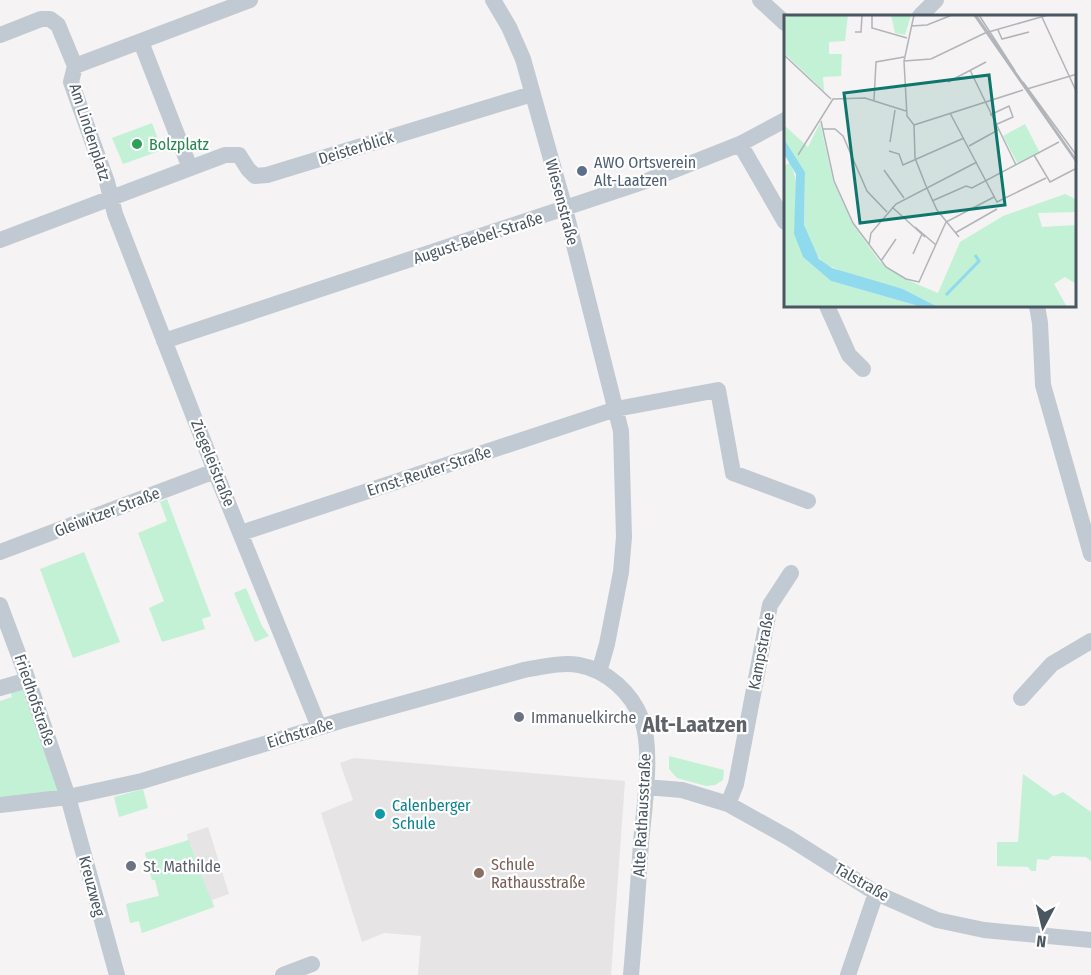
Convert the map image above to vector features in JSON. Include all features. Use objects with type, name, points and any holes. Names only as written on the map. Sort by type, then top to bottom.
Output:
[{"type":"street","name":"Am Lindenplatz","points":[[75,66],[250,0]]},
{"type":"street","name":"Wiesenstraße","points":[[493,0],[509,27],[523,59],[566,209],[621,431],[624,537],[621,572],[599,672]]},
{"type":"street","points":[[760,0],[784,22]]},
{"type":"street","points":[[921,15],[936,0]]},
{"type":"street","name":"Am Lindenplatz","points":[[0,35],[41,20],[50,19],[58,25],[75,66],[71,82],[111,197],[190,168]]},
{"type":"street","points":[[141,42],[190,168]]},
{"type":"street","name":"Deisterblick","points":[[190,168],[225,155],[239,155],[255,176],[267,175],[532,94]]},
{"type":"street","name":"August-Bebel-Straße","points":[[164,341],[649,180],[740,144],[784,121]]},
{"type":"street","points":[[740,144],[784,220]]},
{"type":"street","points":[[0,240],[111,197]]},
{"type":"street","name":"Ziegeleistraße","points":[[111,197],[114,214],[319,728]]},
{"type":"street","points":[[828,308],[849,355],[863,369]]},
{"type":"street","points":[[1037,308],[1041,323],[1043,385],[1091,554]]},
{"type":"street","points":[[616,409],[718,390],[733,473],[808,501]]},
{"type":"street","name":"Ernst-Reuter-Straße","points":[[242,533],[616,409]]},
{"type":"street","name":"Gleiwitzer Straße","points":[[0,552],[215,471]]},
{"type":"street","name":"Kampstraße","points":[[728,804],[736,784],[770,605],[791,573]]},
{"type":"street","name":"Friedhofstraße","points":[[0,605],[68,796]]},
{"type":"street","points":[[1021,698],[1052,664],[1091,641]]},
{"type":"street","name":"Eichstraße","points":[[0,806],[68,796],[142,781],[524,670],[556,664],[579,665],[599,672]]},
{"type":"street","name":"Alte Rathausstraße","points":[[599,672],[616,682],[631,700],[642,720],[646,747],[646,787],[631,975]]},
{"type":"street","points":[[0,688],[28,680]]},
{"type":"street","name":"Talstraße","points":[[646,787],[682,790],[728,804],[789,838],[876,893],[937,920],[984,930],[1091,940]]},
{"type":"street","name":"Kreuzweg","points":[[68,796],[117,975]]},
{"type":"street","points":[[848,975],[876,893]]},
{"type":"street","points":[[282,975],[312,964]]},
{"type":"shaded area","name":"Schule Rathausstraße","points":[[354,758],[625,781],[611,975],[418,975],[421,936],[384,933],[362,942],[321,813],[353,800],[340,763]]},
{"type":"shaded area","points":[[208,827],[229,894],[212,900],[214,907],[142,933],[139,921],[130,923],[127,904],[159,896],[145,853],[176,845],[188,840],[187,834]]},
{"type":"green space","name":"Bolzplatz","points":[[152,123],[162,150],[123,164],[112,138]]},
{"type":"green space","points":[[167,499],[211,616],[202,619],[205,629],[162,642],[149,608],[164,601],[138,533],[167,521],[160,502]]},
{"type":"green space","points":[[84,552],[120,642],[73,658],[40,569]]},
{"type":"green space","points":[[246,588],[262,626],[269,636],[255,642],[234,593]]},
{"type":"green space","points":[[25,682],[65,794],[0,802],[0,701],[12,697],[9,687]]},
{"type":"green space","points":[[669,756],[724,770],[723,780],[715,785],[706,786],[677,778],[669,769]]},
{"type":"green space","points":[[1023,774],[1054,796],[1063,792],[1091,812],[1091,861],[1086,857],[1052,856],[1048,860],[1037,859],[1036,871],[1031,871],[1028,867],[997,866],[997,842],[1018,842]]},
{"type":"green space","points":[[143,789],[148,808],[119,817],[114,797]]},
{"type":"green space","points":[[189,840],[199,872],[214,907],[142,933],[139,921],[130,923],[126,904],[159,896],[145,853]]},
{"type":"place","name":"Bolzplatz","points":[[137,144]]},
{"type":"place","name":"AWO Ortsverein Alt-Laatzen","points":[[582,171]]},
{"type":"place","name":"Immanuelkirche","points":[[519,717]]},
{"type":"place","name":"Calenberger Schule","points":[[380,814]]},
{"type":"place","name":"St. Mathilde","points":[[131,866]]},
{"type":"place","name":"Schule Rathausstraße","points":[[479,873]]},
{"type":"district","name":"Alt-Laatzen","points":[[695,724]]}]
